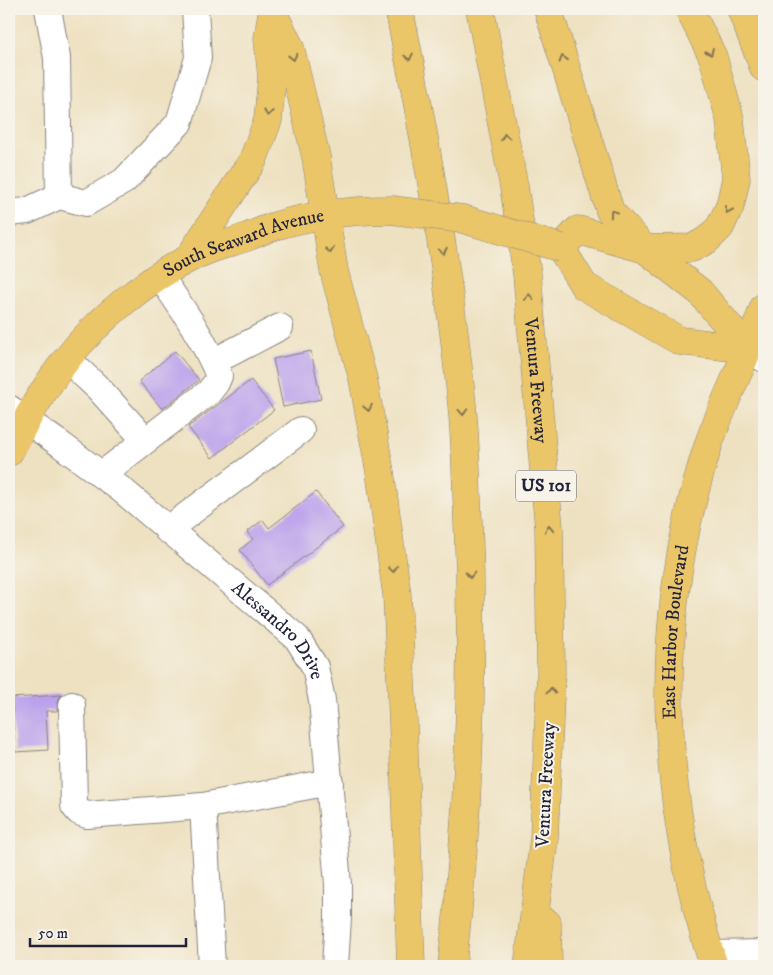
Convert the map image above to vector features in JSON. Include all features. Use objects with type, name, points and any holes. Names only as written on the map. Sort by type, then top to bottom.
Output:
[{"type":"main road","points":[[399,9],[447,272],[462,407],[470,552],[471,710],[466,820],[452,966]]},
{"type":"main road","name":"Ventura Freeway","points":[[480,9],[514,187],[527,274],[549,529],[551,672],[544,838],[528,966]]},
{"type":"main road","points":[[548,9],[610,211],[645,249],[692,248],[706,240],[720,226],[730,206],[736,178],[730,119],[713,57],[689,9]]},
{"type":"main road","points":[[741,9],[764,68]]},
{"type":"main road","points":[[272,11],[290,47],[316,157],[334,271],[363,379],[380,472],[397,595],[411,966]]},
{"type":"main road","points":[[190,258],[254,160],[268,120],[272,77],[268,39],[272,11]]},
{"type":"main road","name":"South Seaward Avenue","points":[[9,452],[18,414],[94,330],[125,301],[160,276],[190,258],[273,227],[324,214],[374,210],[427,214],[570,239],[645,249],[700,292],[756,354]]},
{"type":"main road","points":[[570,239],[584,286],[680,341],[756,354]]},
{"type":"main road","name":"East Harbor Boulevard","points":[[712,960],[692,890],[674,796],[668,693],[670,641],[676,586],[695,488],[716,424],[756,354],[764,307]]},
{"type":"main road","points":[[544,838],[548,966]]},
{"type":"street","points":[[48,9],[57,58],[58,196]]},
{"type":"street","points":[[9,213],[27,211],[58,196],[86,203],[124,181],[179,123],[198,58],[196,9]]},
{"type":"street","points":[[101,475],[209,392],[219,376],[190,318],[160,276]]},
{"type":"street","points":[[213,362],[280,327]]},
{"type":"street","points":[[67,359],[99,389],[146,440]]},
{"type":"street","name":"Alessandro Drive","points":[[18,414],[122,490],[297,638],[314,667],[322,700],[338,884],[335,966]]},
{"type":"street","points":[[167,530],[300,430]]},
{"type":"street","points":[[72,705],[74,806],[79,812],[87,815],[203,806],[330,782]]},
{"type":"street","points":[[203,806],[212,966]]},
{"type":"street","points":[[712,960],[764,953]]},
{"type":"building","points":[[175,351],[199,380],[162,409],[139,381]]},
{"type":"building","points":[[311,351],[321,399],[283,407],[273,359]]},
{"type":"building","points":[[251,380],[274,410],[212,458],[188,427]]},
{"type":"building","points":[[316,492],[343,527],[267,585],[240,550],[253,539],[247,532],[263,520],[269,528]]},
{"type":"building","points":[[62,695],[59,698],[57,711],[46,711],[48,750],[15,752],[11,698]]}]
